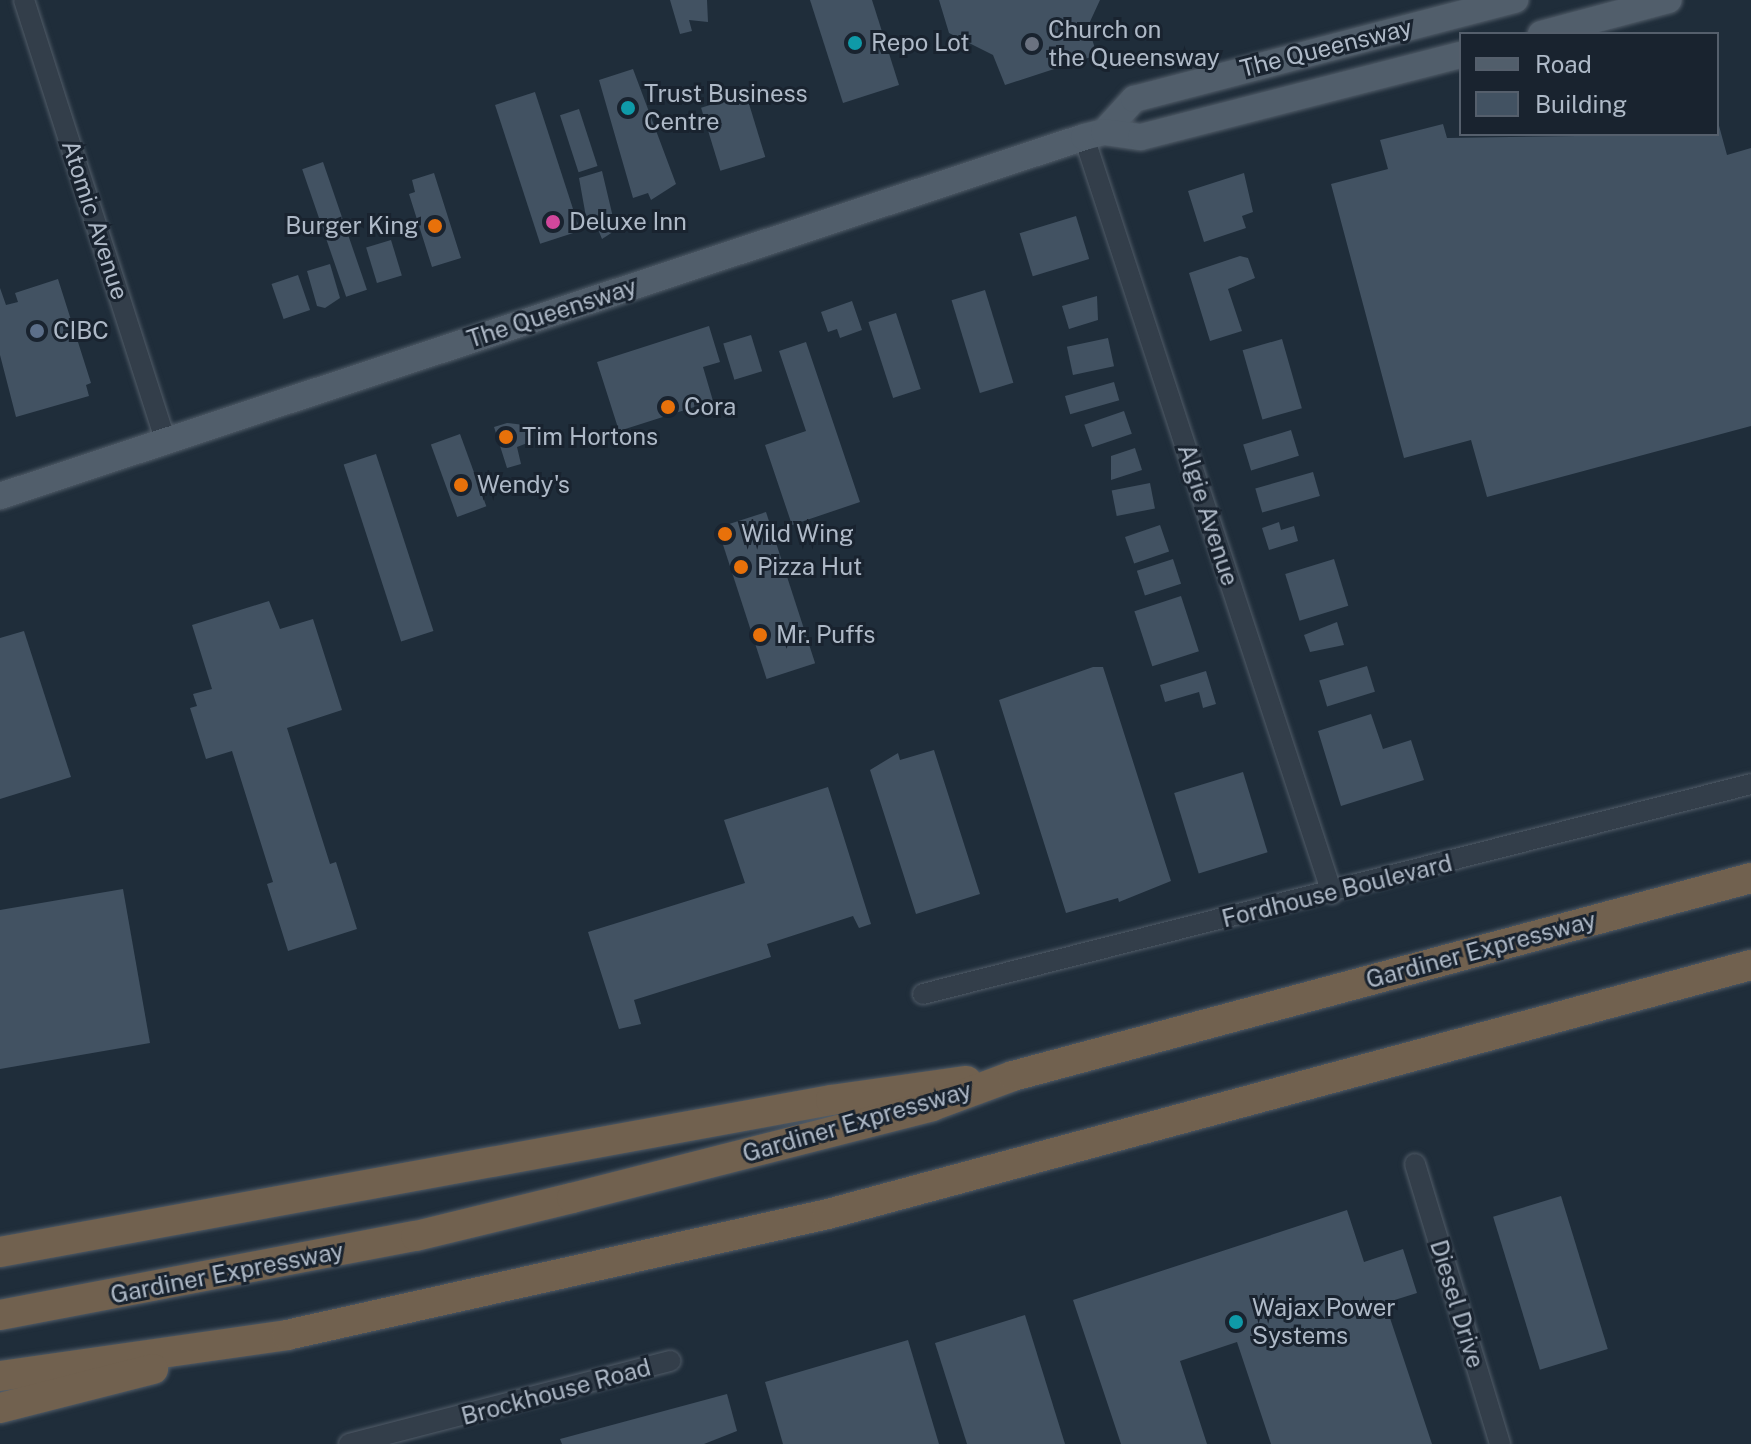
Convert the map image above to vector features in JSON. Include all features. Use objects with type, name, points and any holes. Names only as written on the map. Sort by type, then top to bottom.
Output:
[{"type":"highway","name":"Gardiner Expressway","points":[[0,1315],[416,1236],[932,1106],[1013,1076],[1751,878]]},
{"type":"highway","points":[[0,1408],[287,1335],[828,1214],[1751,965]]},
{"type":"highway","points":[[0,1252],[831,1100],[1013,1076]]},
{"type":"highway","points":[[0,1376],[287,1335]]},
{"type":"main road","name":"The Queensway","points":[[1094,135],[1134,99],[1515,0]]},
{"type":"main road","points":[[1549,32],[1669,0]]},
{"type":"main road","name":"The Queensway","points":[[0,496],[1094,135],[1141,137],[1459,56]]},
{"type":"street","name":"Atomic Avenue","points":[[24,0],[165,440]]},
{"type":"street","name":"Algie Avenue","points":[[1094,135],[1332,893]]},
{"type":"street","name":"Fordhouse Boulevard","points":[[923,994],[1332,893],[1751,784]]},
{"type":"street","name":"Diesel Drive","points":[[1415,1164],[1500,1444]]},
{"type":"street","name":"Brockhouse Road","points":[[349,1444],[670,1361]]},
{"type":"building","points":[[670,0],[707,0],[708,22],[689,20],[692,31],[680,34]]},
{"type":"building","name":"Repo Lot","points":[[810,0],[872,0],[899,85],[843,103]]},
{"type":"building","name":"Church on the Queensway","points":[[939,0],[1100,0],[1088,26],[1097,55],[1005,85],[993,55],[949,33]]},
{"type":"building","name":"Trust Business Centre","points":[[633,69],[676,184],[651,200],[648,193],[633,198],[599,80]]},
{"type":"building","points":[[535,92],[580,231],[540,244],[495,105]]},
{"type":"building","points":[[746,94],[765,157],[720,171],[701,108]]},
{"type":"building","points":[[579,109],[598,166],[579,172],[560,115]]},
{"type":"building","points":[[1443,124],[1447,138],[1719,136],[1719,126],[1727,155],[1751,148],[1751,426],[1487,497],[1471,440],[1404,458],[1331,184],[1388,169],[1380,140]]},
{"type":"building","points":[[323,162],[367,290],[346,297],[302,169]]},
{"type":"building","points":[[602,171],[616,230],[602,239],[592,215],[586,217],[579,178]]},
{"type":"building","name":"Burger King","points":[[434,173],[461,258],[432,267],[409,194],[415,192],[412,180]]},
{"type":"building","points":[[1244,173],[1253,212],[1242,216],[1246,228],[1204,242],[1188,191]]},
{"type":"building","points":[[1076,216],[1089,259],[1033,276],[1020,233]]},
{"type":"building","points":[[391,240],[402,275],[377,283],[366,248]]},
{"type":"building","points":[[1240,256],[1248,258],[1255,278],[1228,289],[1242,331],[1210,341],[1189,273]]},
{"type":"building","points":[[330,264],[340,298],[325,308],[317,306],[307,271]]},
{"type":"building","points":[[298,275],[310,310],[284,319],[272,284]]},
{"type":"building","name":"CIBC","points":[[58,279],[91,383],[86,385],[89,396],[16,417],[0,355],[0,288],[6,305],[18,302],[15,293]]},
{"type":"building","points":[[985,290],[1013,383],[980,393],[952,300]]},
{"type":"building","points":[[1097,296],[1098,320],[1069,329],[1062,306]]},
{"type":"building","points":[[852,301],[862,330],[840,338],[837,329],[828,332],[821,312]]},
{"type":"building","points":[[896,313],[921,389],[893,398],[868,322]]},
{"type":"building","points":[[709,326],[720,362],[703,367],[713,401],[619,431],[597,362]]},
{"type":"building","points":[[751,335],[762,371],[734,380],[723,343]]},
{"type":"building","points":[[1108,338],[1114,366],[1073,375],[1067,347]]},
{"type":"building","points":[[1282,339],[1302,408],[1262,420],[1243,350]]},
{"type":"building","points":[[806,342],[860,502],[792,525],[765,445],[806,431],[779,351]]},
{"type":"building","points":[[1114,382],[1119,400],[1070,414],[1065,396]]},
{"type":"building","points":[[1124,411],[1132,434],[1092,447],[1084,425]]},
{"type":"building","name":"Tim Hortons","points":[[507,423],[524,425],[530,442],[517,447],[521,464],[507,468],[494,427]]},
{"type":"building","points":[[1291,430],[1299,456],[1251,470],[1243,445]]},
{"type":"building","name":"Wendy's","points":[[460,434],[486,506],[457,517],[431,445]]},
{"type":"building","points":[[1135,448],[1142,470],[1111,480],[1111,456]]},
{"type":"building","points":[[376,454],[433,631],[401,641],[344,465]]},
{"type":"building","points":[[1313,472],[1320,496],[1262,513],[1255,489]]},
{"type":"building","points":[[1150,483],[1155,509],[1117,516],[1112,490]]},
{"type":"building","points":[[766,512],[815,663],[767,679],[717,528]]},
{"type":"building","points":[[1279,522],[1281,530],[1294,526],[1298,541],[1269,550],[1262,528]]},
{"type":"building","points":[[1160,525],[1169,551],[1134,564],[1125,537]]},
{"type":"building","points":[[1173,559],[1181,584],[1145,595],[1137,571]]},
{"type":"building","points":[[1334,559],[1348,606],[1300,621],[1285,574]]},
{"type":"building","points":[[1181,596],[1199,651],[1152,666],[1134,611]]},
{"type":"building","points":[[269,601],[280,629],[313,619],[342,710],[287,728],[330,864],[336,862],[357,929],[288,951],[267,884],[273,882],[232,751],[206,759],[190,708],[197,706],[193,694],[212,689],[192,625]]},
{"type":"building","points":[[1337,622],[1344,645],[1310,652],[1304,635]]},
{"type":"building","points":[[24,631],[71,777],[0,799],[0,638]]},
{"type":"building","points":[[1367,666],[1375,692],[1327,706],[1319,681]]},
{"type":"building","points":[[1093,667],[1103,667],[1171,881],[1119,902],[1118,898],[1066,913],[999,700]]},
{"type":"building","points":[[1206,671],[1216,704],[1203,708],[1199,692],[1165,702],[1160,685]]},
{"type":"building","points":[[1371,714],[1383,749],[1411,740],[1424,780],[1341,806],[1318,731]]},
{"type":"building","points":[[934,750],[980,894],[916,914],[870,770],[898,753],[900,760]]},
{"type":"building","points":[[1243,772],[1268,852],[1199,873],[1174,793]]},
{"type":"building","points":[[828,787],[871,924],[859,928],[853,916],[767,944],[771,957],[634,1000],[641,1024],[619,1029],[588,932],[745,883],[724,820]]},
{"type":"building","points":[[123,889],[150,1043],[0,1069],[0,910]]},
{"type":"building","points":[[1561,1196],[1608,1349],[1540,1370],[1493,1217]]},
{"type":"building","name":"Wajax Power Systems","points":[[1347,1210],[1364,1262],[1403,1249],[1417,1293],[1385,1303],[1432,1444],[1271,1444],[1237,1342],[1180,1361],[1207,1444],[1121,1444],[1073,1300]]},
{"type":"building","points":[[1025,1315],[1065,1444],[967,1444],[935,1343]]},
{"type":"building","points":[[908,1340],[939,1444],[783,1444],[765,1382]]},
{"type":"building","points":[[727,1394],[737,1431],[704,1444],[562,1444],[560,1439]]},
{"type":"place","name":"Repo Lot","points":[[855,43]]},
{"type":"place","name":"Church on the Queensway","points":[[1032,44]]},
{"type":"place","name":"Trust Business Centre","points":[[628,108]]},
{"type":"place","name":"Deluxe Inn","points":[[553,222]]},
{"type":"place","name":"Burger King","points":[[435,226]]},
{"type":"place","name":"CIBC","points":[[37,331]]},
{"type":"place","name":"Cora","points":[[668,407]]},
{"type":"place","name":"Tim Hortons","points":[[506,437]]},
{"type":"place","name":"Wendy's","points":[[461,485]]},
{"type":"place","name":"Wild Wing","points":[[725,534]]},
{"type":"place","name":"Pizza Hut","points":[[741,567]]},
{"type":"place","name":"Mr. Puffs","points":[[760,635]]},
{"type":"place","name":"Wajax Power Systems","points":[[1236,1322]]}]
